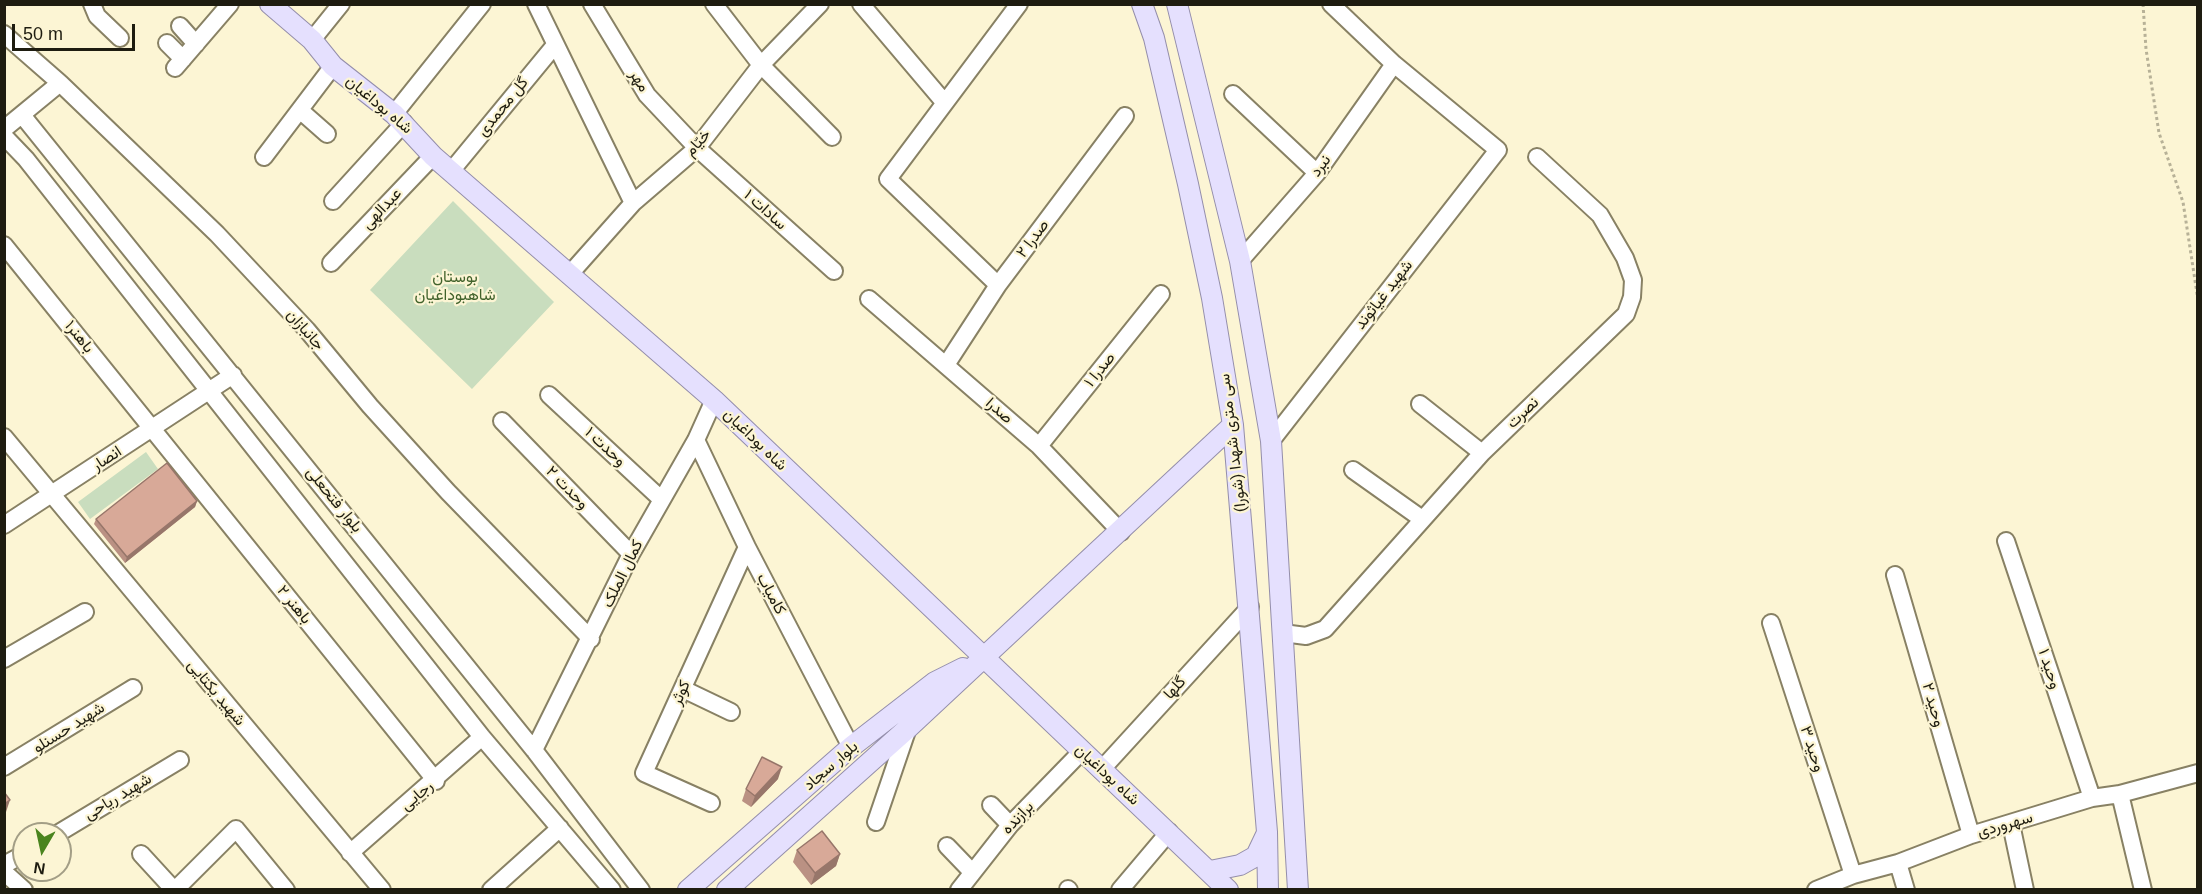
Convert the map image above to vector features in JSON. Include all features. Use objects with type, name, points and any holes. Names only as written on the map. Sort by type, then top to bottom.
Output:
[{"type":"main road","name":"شاه بوداغیان","points":[[270,4],[312,40],[333,66],[399,118],[433,156],[452,170],[714,400],[1228,890]]},
{"type":"main road","name":"سی متری شهدا (شورا)","points":[[1142,4],[1154,38],[1188,184],[1212,298],[1233,425],[1267,832],[1268,890]]},
{"type":"main road","name":"سی متری شهدا (شورا)","points":[[1177,4],[1240,261],[1271,441],[1298,890]]},
{"type":"main road","points":[[1188,184],[1218,176]]},
{"type":"main road","name":"بلوار سجاد","points":[[727,890],[908,728],[1121,532],[1233,425]]},
{"type":"main road","name":"بلوار سجاد","points":[[688,890],[851,747],[935,682],[984,657]]},
{"type":"main road","points":[[1210,871],[1240,865],[1256,856],[1267,832]]},
{"type":"main road","points":[[752,836],[766,855]]},
{"type":"street","points":[[92,4],[96,16],[120,38]]},
{"type":"street","points":[[166,43],[179,63],[230,4]]},
{"type":"street","points":[[312,40],[341,4]]},
{"type":"street","points":[[333,201],[399,118],[482,4]]},
{"type":"street","points":[[536,4],[633,203]]},
{"type":"street","name":"مهر","points":[[592,4],[647,95],[697,148]]},
{"type":"street","points":[[714,4],[761,65],[832,138]]},
{"type":"street","name":"خیّام","points":[[569,275],[633,203],[697,148],[761,65],[820,4]]},
{"type":"street","points":[[861,4],[944,102]]},
{"type":"street","points":[[1331,4],[1394,64]]},
{"type":"street","points":[[998,285],[888,179],[1015,6]]},
{"type":"street","points":[[180,26],[196,44]]},
{"type":"street","name":"جانبازان","points":[[4,34],[60,83],[217,234],[307,330],[370,406],[448,492],[591,639]]},
{"type":"street","name":"گل محمدی","points":[[452,170],[555,45]]},
{"type":"street","name":"شهید غیاثوند","points":[[1271,441],[1498,150],[1394,64]]},
{"type":"street","name":"نبرد","points":[[1240,261],[1317,173],[1394,64]]},
{"type":"street","points":[[264,157],[302,111],[333,66]]},
{"type":"street","points":[[4,129],[60,83]]},
{"type":"street","points":[[1233,94],[1317,173]]},
{"type":"street","points":[[302,111],[327,134]]},
{"type":"street","name":"بلوار فتحعلی","points":[[22,115],[534,750],[641,890]]},
{"type":"street","name":"صدرا ۲","points":[[946,365],[998,285],[1125,116]]},
{"type":"street","name":"بلوار فتحعلی","points":[[4,136],[26,159],[482,738],[612,890]]},
{"type":"street","points":[[26,159],[28,146],[45,144]]},
{"type":"street","name":"سادات ۱","points":[[697,148],[834,271]]},
{"type":"street","name":"عبدالهی","points":[[331,263],[433,156]]},
{"type":"street","name":"نصرت","points":[[1283,633],[1306,636],[1325,629],[1482,453],[1626,314],[1632,297],[1633,280],[1625,258],[1600,216],[1538,157]]},
{"type":"street","name":"باهنر۱","points":[[4,245],[153,429]]},
{"type":"street","name":"صدرا ۱","points":[[1039,446],[1161,294]]},
{"type":"street","name":"صدرا","points":[[869,299],[1039,446],[1121,532]]},
{"type":"street","name":"انصار","points":[[4,525],[233,375]]},
{"type":"street","name":"وحدت ۱","points":[[549,395],[661,499]]},
{"type":"street","name":"کمال الملک","points":[[534,750],[591,639],[631,554],[696,440],[714,400]]},
{"type":"street","points":[[1420,404],[1482,453]]},
{"type":"street","name":"وحدت ۲","points":[[502,421],[631,554]]},
{"type":"street","name":"باهنر ۲","points":[[153,429],[436,780]]},
{"type":"street","name":"شهید یکتایی","points":[[4,437],[382,890]]},
{"type":"street","name":"کامیاب","points":[[696,440],[747,547],[851,747]]},
{"type":"street","points":[[1353,470],[1422,519]]},
{"type":"street","name":"وحید ۱","points":[[2006,541],[2092,798]]},
{"type":"street","name":"کوثر","points":[[711,803],[644,773],[747,547]]},
{"type":"street","name":"وحید ۲","points":[[1895,575],[1971,835]]},
{"type":"street","name":"گلها","points":[[1101,770],[1250,607]]},
{"type":"street","points":[[4,659],[84,612]]},
{"type":"street","name":"وحید ۳","points":[[1771,623],[1853,875]]},
{"type":"street","name":"شهید حسنلو","points":[[4,767],[132,688]]},
{"type":"street","points":[[683,689],[731,712]]},
{"type":"street","points":[[876,822],[908,728]]},
{"type":"street","name":"رجایی","points":[[350,853],[482,738]]},
{"type":"street","name":"برازنده","points":[[959,890],[1010,825],[1082,752]]},
{"type":"street","name":"شهید ریاحی","points":[[72,825],[180,760]]},
{"type":"street","name":"سهروردی","points":[[1816,890],[1853,875],[1898,863],[1971,835],[2092,798],[2120,794],[2198,774]]},
{"type":"street","points":[[2120,794],[2142,890]]},
{"type":"street","points":[[991,805],[1010,825]]},
{"type":"street","points":[[2011,824],[2025,890]]},
{"type":"street","points":[[491,890],[560,828]]},
{"type":"street","points":[[141,854],[174,890],[236,829],[286,890]]},
{"type":"street","points":[[1120,890],[1169,832]]},
{"type":"street","points":[[947,846],[972,872]]},
{"type":"street","points":[[1898,863],[1906,890]]},
{"type":"street","points":[[4,872],[24,890]]},
{"type":"path","points":[[2143,4],[2146,49],[2159,133],[2183,201],[2198,300]]},
{"type":"green space","name":"بوستان شاهبوداغیان","points":[[453,201],[554,302],[472,389],[370,290]]},
{"type":"green space","points":[[146,452],[158,469],[90,519],[78,502]]},
{"type":"building","points":[[167,463],[197,501],[127,557],[96,519]]},
{"type":"building","points":[[762,757],[782,767],[755,796],[746,789]]},
{"type":"building","points":[[4,792],[10,800],[4,804]]},
{"type":"building","points":[[822,831],[840,854],[815,873],[797,850]]}]
